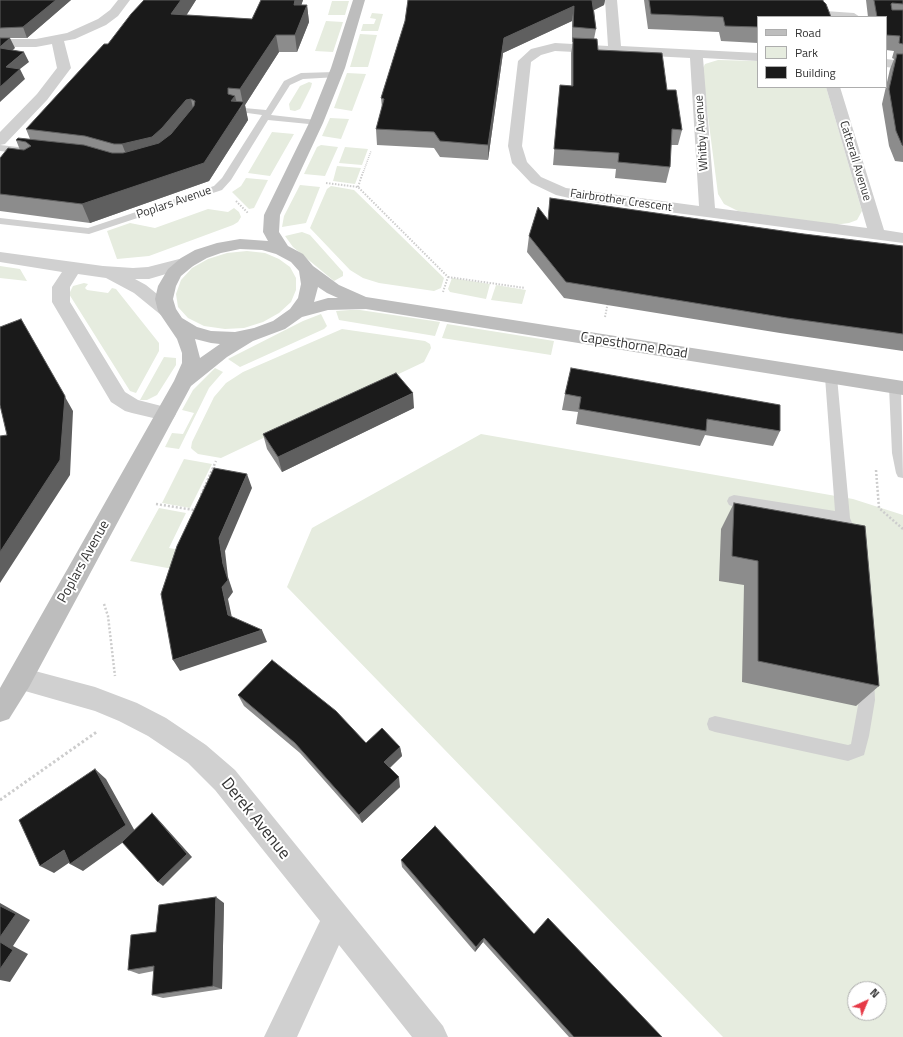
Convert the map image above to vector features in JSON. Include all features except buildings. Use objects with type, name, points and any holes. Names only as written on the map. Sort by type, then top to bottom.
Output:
[{"type":"street","points":[[0,43],[36,43],[71,36],[102,22],[114,13],[124,0]]},
{"type":"street","points":[[282,250],[271,232],[272,215],[316,123],[335,74],[359,0]]},
{"type":"street","points":[[611,0],[615,50]]},
{"type":"street","points":[[825,15],[849,13]]},
{"type":"street","points":[[0,140],[42,98],[64,68],[57,40]]},
{"type":"street","name":"Fairbrother Crescent","points":[[757,56],[555,47],[536,52],[525,61],[515,146],[520,164],[536,180],[562,192],[630,204],[903,238]]},
{"type":"street","name":"Whitby Avenue","points":[[696,54],[707,213]]},
{"type":"street","points":[[887,63],[903,65]]},
{"type":"street","name":"Catterall Avenue","points":[[833,88],[877,235]]},
{"type":"street","points":[[171,317],[164,299],[166,286],[174,273],[187,262],[201,254],[240,238],[254,230],[272,215]]},
{"type":"street","points":[[103,272],[140,289],[171,317],[191,332],[211,337],[235,338],[257,334],[279,325],[296,313],[306,299],[310,284],[307,270],[297,258],[282,250],[262,245],[240,244],[217,248]]},
{"type":"street","points":[[0,257],[103,272],[149,273],[187,262]]},
{"type":"street","points":[[73,268],[60,287],[61,302],[118,397],[132,406],[166,414]]},
{"type":"street","name":"Capesthorne Road","points":[[307,270],[320,281],[333,289],[366,303]]},
{"type":"street","name":"Capesthorne Road","points":[[296,313],[328,304],[366,303],[899,388]]},
{"type":"street","name":"Poplars Avenue","points":[[0,710],[20,679],[184,381],[191,362],[191,353],[186,339],[171,317]]},
{"type":"street","name":"Poplars Avenue","points":[[184,381],[203,364],[220,352],[257,334]]},
{"type":"street","name":"Derek Avenue","points":[[20,679],[95,699],[128,712],[157,727],[197,754],[225,780],[336,920],[432,1037]]},
{"type":"street","points":[[280,1037],[336,920]]},
{"type":"lane","name":"Poplars Avenue","points":[[0,221],[81,232],[95,230],[218,188],[226,180],[291,80],[309,75],[335,74]]},
{"type":"lane","points":[[236,109],[316,123]]},
{"type":"lane","points":[[0,148],[36,152]]},
{"type":"lane","points":[[831,377],[843,518],[858,554]]},
{"type":"lane","points":[[899,388],[899,453],[903,473]]},
{"type":"lane","points":[[734,501],[843,518]]},
{"type":"lane","points":[[715,724],[848,753],[858,749],[867,700],[865,662]]},
{"type":"path","points":[[358,187],[371,151]]},
{"type":"path","points":[[326,183],[358,187],[448,277],[525,288]]},
{"type":"path","points":[[435,314],[448,277]]},
{"type":"path","points":[[600,340],[608,302]]},
{"type":"path","points":[[201,496],[216,462]]},
{"type":"path","points":[[156,504],[194,510]]},
{"type":"path","points":[[192,517],[198,504]]},
{"type":"path","points":[[104,604],[108,616],[115,682]]},
{"type":"path","points":[[0,800],[105,726]]},
{"type":"green space","points":[[332,1],[349,1],[345,15],[328,15]]},
{"type":"green space","points":[[372,13],[383,14],[378,31],[361,31],[363,24],[374,24],[376,19],[370,18]]},
{"type":"green space","points":[[326,21],[343,22],[333,52],[315,51]]},
{"type":"green space","points":[[360,34],[377,35],[368,67],[350,67]]},
{"type":"green space","points":[[718,60],[757,61],[757,88],[826,88],[862,211],[857,220],[849,223],[834,225],[738,211],[724,204],[718,194],[702,70],[705,64]]},
{"type":"green space","points":[[347,73],[366,74],[352,111],[334,108]]},
{"type":"green space","points":[[309,82],[312,83],[311,87],[300,109],[295,111],[290,110],[289,104],[300,86]]},
{"type":"green space","points":[[330,118],[349,119],[341,139],[322,136]]},
{"type":"green space","points":[[272,132],[294,134],[270,176],[248,173]]},
{"type":"green space","points":[[321,145],[338,147],[325,176],[304,174],[317,147]]},
{"type":"green space","points":[[345,147],[368,149],[362,165],[339,163]]},
{"type":"green space","points":[[337,166],[361,168],[355,184],[333,181]]},
{"type":"green space","points":[[246,178],[268,180],[254,208],[249,209],[232,192],[241,186]]},
{"type":"green space","points":[[300,185],[320,187],[306,223],[282,227],[284,216]]},
{"type":"green space","points":[[331,186],[354,190],[444,278],[441,288],[434,291],[379,283],[363,278],[350,270],[310,228],[327,189]]},
{"type":"green space","points":[[234,208],[239,212],[241,217],[238,222],[233,225],[149,256],[117,259],[107,231],[130,223],[155,228],[208,209],[228,212]]},
{"type":"green space","points":[[302,232],[310,235],[343,272],[343,276],[334,281],[293,247],[285,236]]},
{"type":"green space","points":[[247,251],[265,253],[279,259],[290,267],[296,278],[296,290],[291,302],[279,313],[263,322],[244,328],[225,329],[204,326],[188,318],[178,307],[176,294],[181,280],[192,268],[208,259],[227,253]]},
{"type":"green space","points":[[0,266],[20,269],[27,281],[0,278]]},
{"type":"green space","points":[[452,278],[490,284],[486,299],[450,292],[448,289]]},
{"type":"green space","points":[[84,283],[88,284],[85,288],[87,290],[108,293],[112,288],[116,289],[159,343],[159,351],[136,393],[130,391],[69,294],[73,286]]},
{"type":"green space","points":[[496,285],[526,290],[522,304],[491,300]]},
{"type":"green space","points":[[360,310],[440,322],[435,336],[339,320],[336,311]]},
{"type":"green space","points":[[321,314],[327,326],[324,329],[240,367],[228,359],[303,321]]},
{"type":"green space","points":[[447,324],[554,341],[551,355],[442,338]]},
{"type":"green space","points":[[342,329],[425,341],[430,344],[431,348],[424,362],[221,458],[198,454],[191,448],[192,442],[214,397],[226,383],[243,372]]},
{"type":"green space","points":[[164,357],[176,358],[176,365],[157,395],[147,400],[140,400]]},
{"type":"green space","points":[[215,368],[223,372],[209,388],[179,449],[165,447],[172,433],[183,434],[194,413],[182,410],[193,390]]},
{"type":"green space","points":[[481,434],[853,499],[903,515],[903,1037],[723,1037],[287,587],[312,528]]},
{"type":"green space","points":[[184,459],[212,464],[190,508],[162,503]]},
{"type":"green space","points":[[159,508],[186,513],[169,548],[180,550],[178,570],[130,561]]}]
